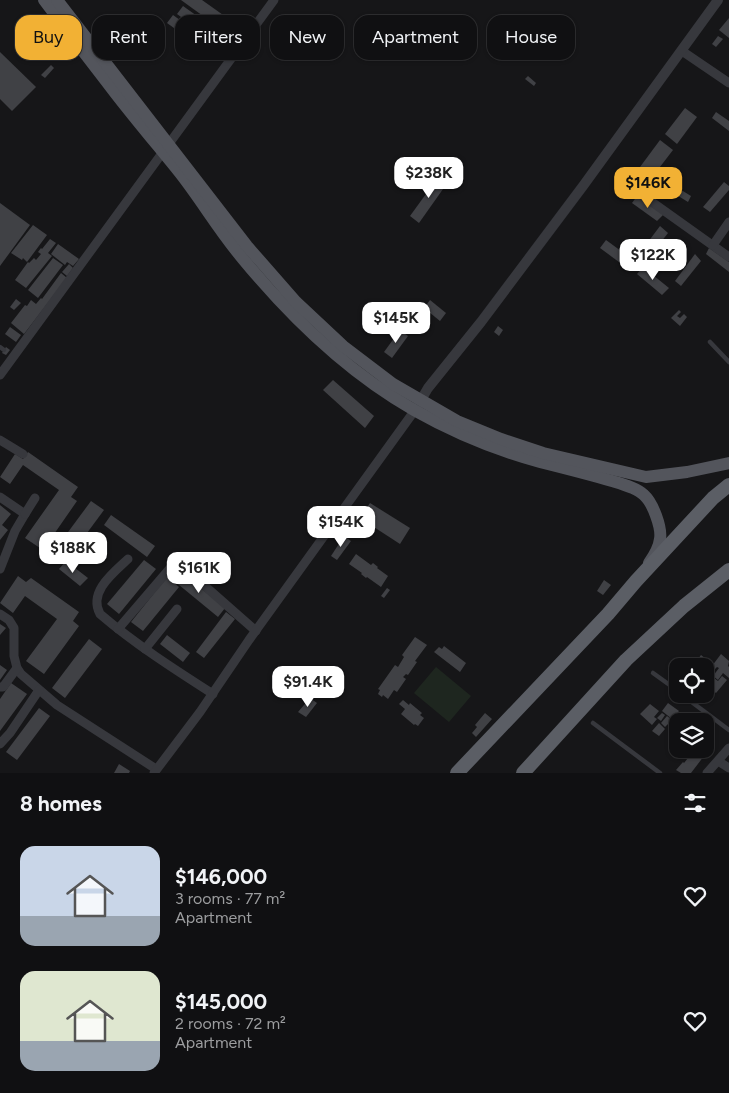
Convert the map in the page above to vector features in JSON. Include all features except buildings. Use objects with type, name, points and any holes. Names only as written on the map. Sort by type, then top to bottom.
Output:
[{"type":"highway","points":[[457,773],[608,614],[713,498],[729,485]]},
{"type":"highway","points":[[523,773],[626,660],[684,606],[729,570]]},
{"type":"main road","points":[[44,0],[107,82],[166,148]]},
{"type":"main road","points":[[57,0],[166,148],[180,174],[241,257],[288,308],[326,345],[386,393],[501,440],[543,453],[646,477],[687,472],[729,463]]},
{"type":"main road","points":[[418,406],[482,442],[539,461],[629,486],[644,495],[656,515],[661,538],[656,553],[636,581]]},
{"type":"main road","points":[[684,606],[729,577]]},
{"type":"street","points":[[0,375],[6,352],[166,148],[274,0]]},
{"type":"street","points":[[0,614],[9,620],[14,628],[14,656],[17,668],[21,674],[57,704],[155,771],[213,694],[256,631],[418,406],[428,388],[499,298],[718,0]]},
{"type":"street","points":[[682,51],[729,83]]},
{"type":"street","points":[[628,185],[729,257]]},
{"type":"street","points":[[713,245],[729,222]]},
{"type":"street","points":[[0,440],[22,454]]},
{"type":"street","points":[[0,498],[25,514]]},
{"type":"street","points":[[0,568],[15,531],[35,498]]},
{"type":"street","points":[[128,558],[99,590],[96,600],[100,614],[145,649],[213,694]]},
{"type":"street","points":[[118,629],[172,566],[180,565],[256,631]]},
{"type":"street","points":[[145,649],[177,609]]},
{"type":"street","points":[[0,687],[3,687],[17,668]]},
{"type":"street","points":[[0,744],[10,733],[39,690]]},
{"type":"street","points":[[707,773],[729,748]]},
{"type":"street","points":[[718,761],[729,768]]},
{"type":"lane","points":[[710,342],[729,362]]},
{"type":"lane","points":[[653,673],[669,685]]},
{"type":"lane","points":[[693,703],[729,730]]},
{"type":"lane","points":[[593,723],[660,773]]},
{"type":"shaded area","points":[[436,667],[471,696],[449,722],[414,693]]}]
